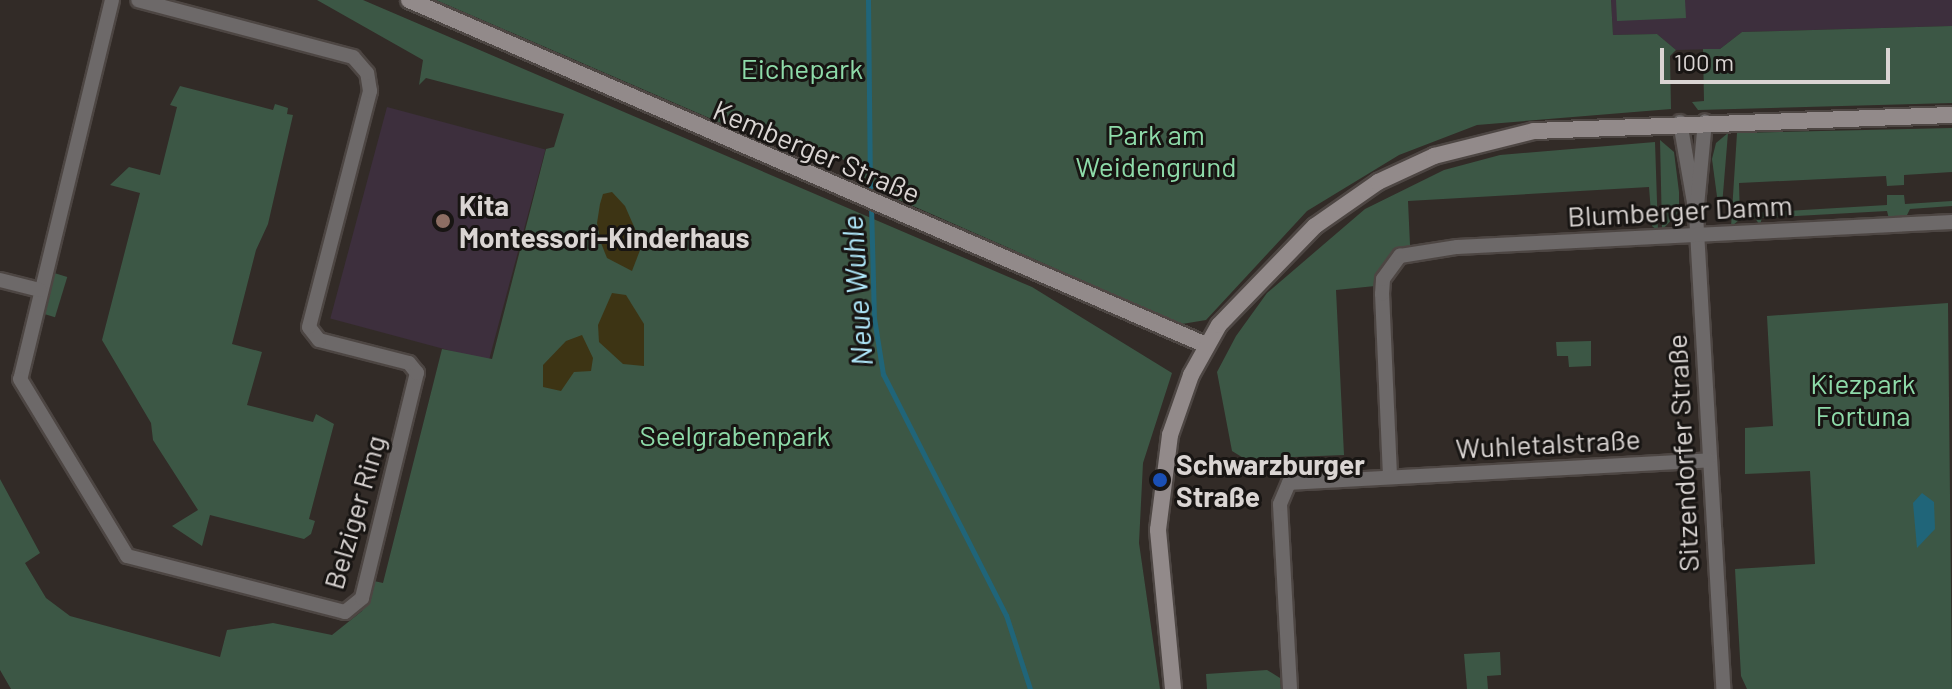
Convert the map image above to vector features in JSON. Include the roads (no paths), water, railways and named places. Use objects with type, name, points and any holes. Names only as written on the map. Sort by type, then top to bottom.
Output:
[{"type":"main road","name":"Kemberger Straße","points":[[409,0],[832,187],[1206,345]]},
{"type":"main road","points":[[1173,689],[1159,571],[1160,480],[1179,407],[1206,345],[1260,278],[1312,229],[1378,182],[1434,156],[1534,131],[1705,121],[1952,115]]},
{"type":"street","name":"Belziger Ring","points":[[112,0],[20,379],[127,556],[337,612],[358,605],[417,373],[409,363],[319,340],[309,327],[370,91],[367,73],[353,57],[138,0]]},
{"type":"street","name":"Sitzendorfer Straße","points":[[1705,121],[1696,237],[1723,689]]},
{"type":"street","name":"Sitzendorfer Straße","points":[[1680,122],[1696,214]]},
{"type":"street","name":"Blumberger Damm","points":[[1390,476],[1383,279],[1390,265],[1411,252],[1952,222]]},
{"type":"street","points":[[0,280],[40,290]]},
{"type":"street","name":"Wuhletalstraße","points":[[1290,689],[1282,492],[1289,483],[1708,460]]},
{"type":"water","points":[[1922,493],[1934,502],[1935,529],[1917,548],[1913,503]]},
{"type":"waterway","name":"Neue Wuhle","points":[[868,0],[870,195]]},
{"type":"waterway","name":"Neue Wuhle","points":[[871,205],[874,318],[883,374],[1006,615],[1030,689]]},
{"type":"place","name":"Kita Montessori-Kinderhaus","points":[[443,221]]},
{"type":"place","name":"Schwarzburger Straße","points":[[1160,480]]},
{"type":"park label","name":"Eichepark","points":[[802,68]]},
{"type":"park label","name":"Park am Weidengrund","points":[[1156,150]]},
{"type":"park label","name":"Kiezpark Fortuna","points":[[1863,399]]},
{"type":"park label","name":"Seelgrabenpark","points":[[735,435]]}]
